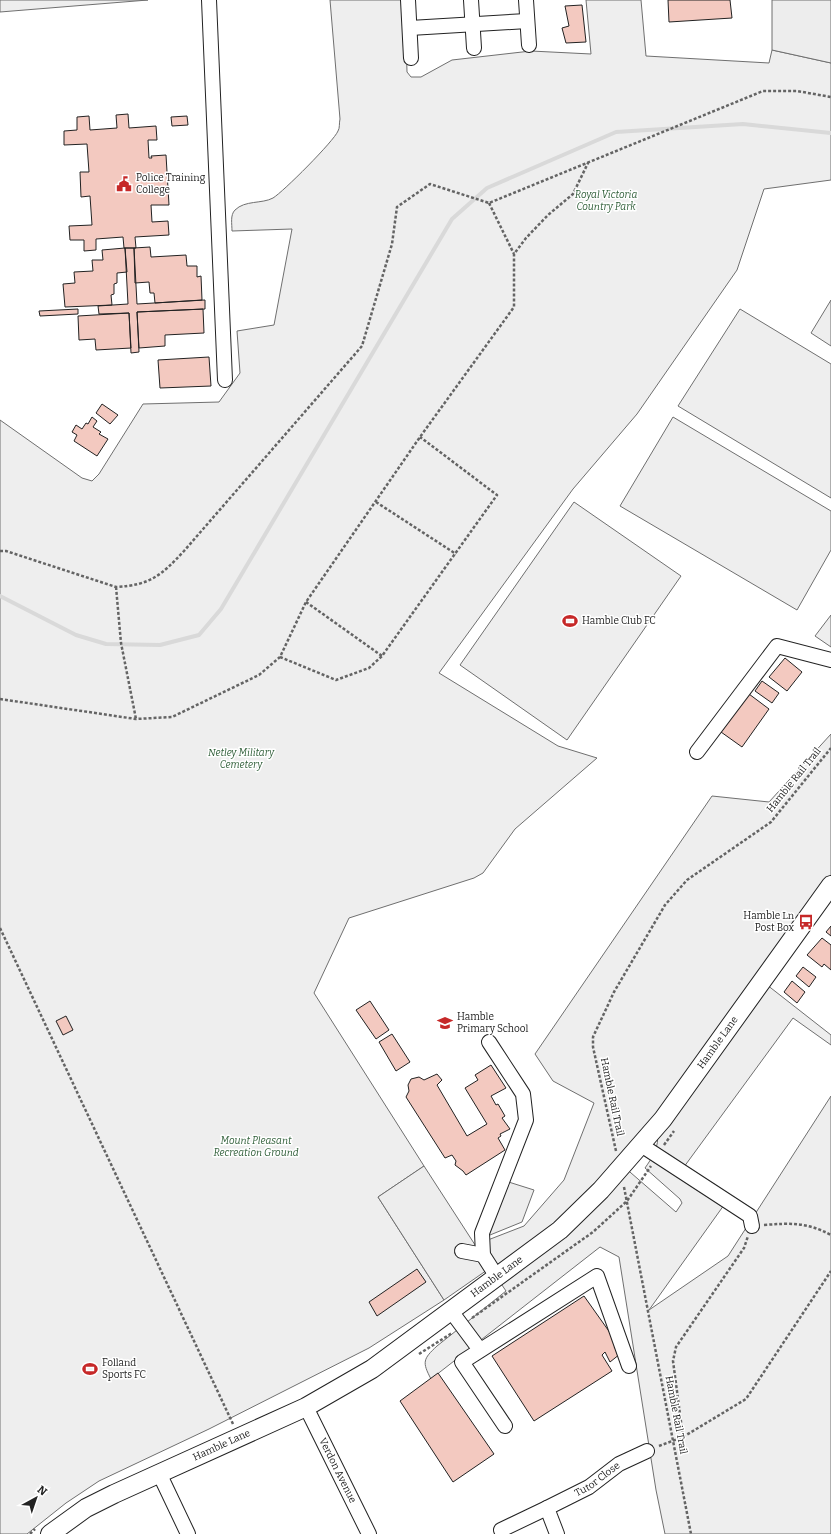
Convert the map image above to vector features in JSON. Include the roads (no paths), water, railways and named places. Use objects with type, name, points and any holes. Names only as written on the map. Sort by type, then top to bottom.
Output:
[{"type":"main road","name":"Hamble Lane","points":[[50,1534],[86,1508],[159,1473],[306,1407],[372,1370],[560,1230],[601,1190],[663,1119],[831,885]]},
{"type":"street","points":[[209,0],[225,380]]},
{"type":"street","points":[[408,0],[411,58]]},
{"type":"street","points":[[471,0],[474,48]]},
{"type":"street","points":[[526,0],[529,45]]},
{"type":"street","points":[[410,28],[528,21]]},
{"type":"street","points":[[697,752],[778,646],[831,660]]},
{"type":"street","points":[[489,1042],[523,1094],[526,1120],[482,1233],[483,1255],[498,1277]]},
{"type":"street","points":[[641,1145],[750,1216],[752,1226]]},
{"type":"street","points":[[462,1251],[483,1255]]},
{"type":"street","points":[[505,1426],[462,1362],[597,1276],[629,1366]]},
{"type":"street","points":[[451,1311],[480,1350]]},
{"type":"street","name":"Verdon Avenue","points":[[306,1407],[369,1534]]},
{"type":"street","name":"Tutor Close","points":[[501,1530],[589,1487],[619,1464],[647,1451]]},
{"type":"street","points":[[159,1473],[188,1534]]},
{"type":"street","points":[[547,1508],[557,1534]]},
{"type":"waterway","points":[[0,596],[76,635],[106,644],[160,645],[199,635],[221,609],[452,219],[487,188],[616,132],[743,124],[831,133]]},
{"type":"place","name":"Police Training College","points":[[124,184]]},
{"type":"place","name":"Hamble Club FC","points":[[570,621]]},
{"type":"place","name":"Hamble Ln Post Box","points":[[806,922]]},
{"type":"place","name":"Hamble Primary School","points":[[445,1023]]},
{"type":"place","name":"Folland Sports FC","points":[[90,1369]]},
{"type":"park label","name":"Royal Victoria Country Park","points":[[606,200]]},
{"type":"park label","name":"Netley Military Cemetery","points":[[241,758]]},
{"type":"park label","name":"Mount Pleasant Recreation Ground","points":[[256,1146]]}]
